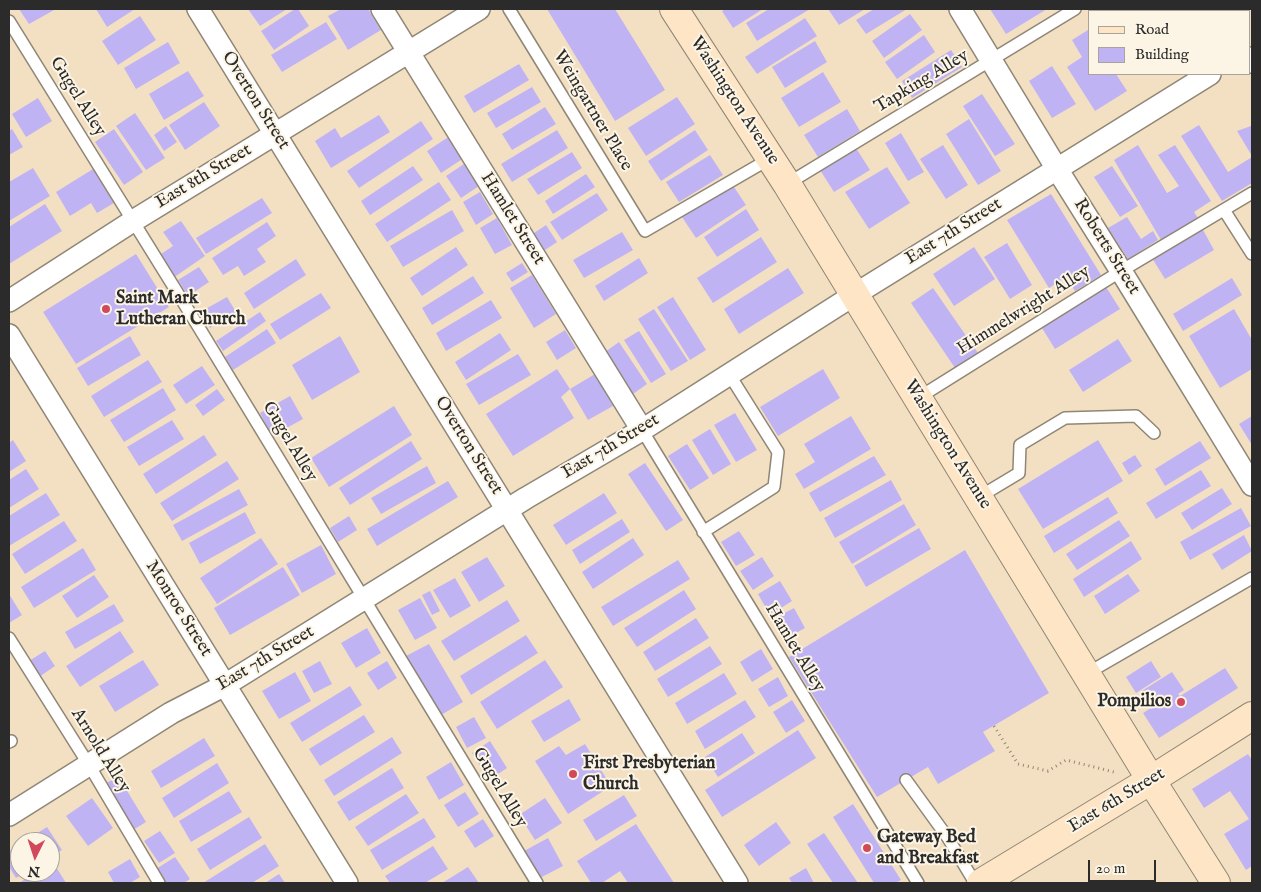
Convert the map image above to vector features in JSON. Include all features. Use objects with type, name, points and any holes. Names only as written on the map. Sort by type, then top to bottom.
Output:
[{"type":"street","name":"Overton Street","points":[[198,9],[737,883]]},
{"type":"street","name":"Hamlet Street","points":[[382,9],[642,430]]},
{"type":"street","name":"East 8th Street","points":[[9,302],[134,221],[479,9]]},
{"type":"street","name":"Washington Avenue","points":[[674,9],[771,158],[1151,780],[1216,883]]},
{"type":"street","name":"Roberts Street","points":[[960,9],[1056,169],[1252,485]]},
{"type":"street","name":"East 7th Street","points":[[9,815],[171,714],[225,685],[508,510],[642,430],[854,295],[1208,75]]},
{"type":"street","name":"Monroe Street","points":[[9,336],[347,883]]},
{"type":"street","name":"East 6th Street","points":[[981,883],[1252,716]]},
{"type":"lane","name":"Weingartner Place","points":[[509,9],[645,231],[771,158]]},
{"type":"lane","name":"Tapking Alley","points":[[787,184],[1075,9]]},
{"type":"lane","name":"Gugel Alley","points":[[9,21],[134,221],[537,883]]},
{"type":"lane","name":"Himmelwright Alley","points":[[918,398],[1121,271],[1252,193]]},
{"type":"lane","points":[[1224,210],[1252,254]]},
{"type":"lane","points":[[703,532],[774,487],[778,452],[729,374]]},
{"type":"lane","points":[[979,497],[1019,473],[1020,445],[1065,418],[1136,416],[1154,433]]},
{"type":"lane","name":"Hamlet Alley","points":[[642,430],[918,883]]},
{"type":"lane","points":[[1086,674],[1252,578]]},
{"type":"lane","name":"Arnold Alley","points":[[9,638],[89,765],[159,883]]},
{"type":"lane","points":[[906,780],[948,838],[975,883]]},
{"type":"path","points":[[994,726],[1018,764],[1048,771],[1066,760],[1114,772]]},
{"type":"building","points":[[19,9],[56,9],[29,24]]},
{"type":"building","points":[[96,9],[135,9],[107,27]]},
{"type":"building","points":[[248,9],[287,9],[260,26]]},
{"type":"building","points":[[295,9],[298,9],[309,26],[274,50],[261,31]]},
{"type":"building","points":[[341,9],[368,9],[381,30],[348,50],[328,16]]},
{"type":"building","points":[[547,9],[615,9],[665,90],[615,121]]},
{"type":"building","points":[[726,9],[763,9],[733,28],[722,11]]},
{"type":"building","points":[[769,9],[810,9],[757,41],[746,23]]},
{"type":"building","points":[[828,9],[865,9],[839,25]]},
{"type":"building","points":[[874,9],[907,9],[866,34],[856,20]]},
{"type":"building","points":[[990,9],[1047,9],[1006,34]]},
{"type":"building","points":[[1167,9],[1201,10],[1168,10]]},
{"type":"building","points":[[910,14],[922,30],[884,58],[872,41]]},
{"type":"building","points":[[140,16],[156,40],[118,65],[102,41]]},
{"type":"building","points":[[805,18],[817,36],[757,74],[745,57]]},
{"type":"building","points":[[326,22],[337,39],[282,72],[271,55]]},
{"type":"building","points":[[1088,30],[1088,75],[1117,75],[1127,91],[1095,111],[1067,67],[1082,57],[1072,40]]},
{"type":"building","points":[[924,35],[935,52],[897,79],[885,62]]},
{"type":"building","points":[[815,41],[827,62],[785,88],[772,67]]},
{"type":"building","points":[[168,42],[180,63],[136,89],[124,68]]},
{"type":"building","points":[[951,50],[962,67],[912,98],[902,81]]},
{"type":"building","points":[[519,64],[529,80],[474,113],[464,96]]},
{"type":"building","points":[[1052,66],[1076,104],[1052,118],[1029,81]]},
{"type":"building","points":[[188,71],[204,96],[164,120],[149,94]]},
{"type":"building","points":[[823,72],[841,102],[799,127],[781,98]]},
{"type":"building","points":[[532,87],[541,102],[496,128],[487,113]]},
{"type":"building","points":[[982,94],[1015,144],[995,156],[963,106]]},
{"type":"building","points":[[677,97],[695,124],[646,156],[628,128]]},
{"type":"building","points":[[38,98],[52,121],[26,137],[12,114]]},
{"type":"building","points":[[204,102],[220,126],[185,150],[169,125]]},
{"type":"building","points":[[545,107],[556,124],[512,150],[502,134]]},
{"type":"building","points":[[847,109],[860,131],[818,157],[804,135]]},
{"type":"building","points":[[135,113],[165,158],[146,170],[116,126]]},
{"type":"building","points":[[379,115],[390,132],[331,168],[315,141],[335,128],[341,138]]},
{"type":"building","points":[[969,119],[1001,171],[978,185],[946,134]]},
{"type":"building","points":[[421,121],[433,139],[359,188],[347,171]]},
{"type":"building","points":[[1199,125],[1228,172],[1252,157],[1252,183],[1222,201],[1181,136]]},
{"type":"building","points":[[166,126],[177,142],[164,151],[154,135]]},
{"type":"building","points":[[1252,126],[1252,156],[1237,131]]},
{"type":"building","points":[[12,129],[23,147],[9,155],[9,131]]},
{"type":"building","points":[[114,129],[143,172],[124,185],[95,142]]},
{"type":"building","points":[[557,130],[568,148],[512,182],[501,164]]},
{"type":"building","points":[[695,130],[708,150],[661,181],[648,161]]},
{"type":"building","points":[[901,133],[924,172],[908,181],[885,143]]},
{"type":"building","points":[[450,136],[464,158],[441,173],[427,151]]},
{"type":"building","points":[[943,145],[968,185],[946,199],[920,159]]},
{"type":"building","points":[[1138,145],[1167,193],[1179,186],[1158,155],[1175,145],[1211,201],[1194,212],[1198,218],[1161,240],[1114,160]]},
{"type":"building","points":[[856,148],[870,170],[834,192],[820,170]]},
{"type":"building","points":[[572,152],[582,168],[538,195],[527,179]]},
{"type":"building","points":[[710,155],[723,175],[679,202],[666,182]]},
{"type":"building","points":[[464,164],[479,186],[461,198],[446,176]]},
{"type":"building","points":[[413,166],[423,180],[370,215],[361,201]]},
{"type":"building","points":[[1112,166],[1138,206],[1120,217],[1094,177]]},
{"type":"building","points":[[887,167],[910,203],[869,229],[845,192]]},
{"type":"building","points":[[33,168],[50,196],[9,221],[9,182]]},
{"type":"building","points":[[93,169],[114,203],[97,213],[91,203],[70,216],[56,192]]},
{"type":"building","points":[[586,174],[595,187],[553,214],[545,201]]},
{"type":"building","points":[[439,182],[451,200],[387,242],[375,224]]},
{"type":"building","points":[[732,184],[746,205],[696,238],[682,217]]},
{"type":"building","points":[[480,192],[493,214],[476,225],[463,202]]},
{"type":"building","points":[[597,193],[608,210],[562,240],[550,222]]},
{"type":"building","points":[[1051,194],[1101,275],[1075,291],[1066,277],[1049,288],[1007,220]]},
{"type":"building","points":[[262,198],[272,213],[206,254],[196,238]]},
{"type":"building","points":[[45,204],[62,231],[9,264],[9,227]]},
{"type":"building","points":[[746,209],[759,230],[717,257],[704,237]]},
{"type":"building","points":[[452,210],[464,231],[403,267],[390,246]]},
{"type":"building","points":[[1127,217],[1141,239],[1153,231],[1158,240],[1128,259],[1108,228]]},
{"type":"building","points":[[497,218],[512,245],[495,254],[480,228]]},
{"type":"building","points":[[181,221],[205,256],[173,278],[158,256],[173,246],[163,232]]},
{"type":"building","points":[[267,222],[276,236],[257,249],[266,262],[244,276],[238,266],[223,275],[212,258]]},
{"type":"building","points":[[546,225],[557,242],[542,252],[531,235]]},
{"type":"building","points":[[1202,228],[1214,250],[1165,279],[1152,258]]},
{"type":"building","points":[[622,232],[633,250],[584,278],[573,260]]},
{"type":"building","points":[[761,237],[777,262],[713,303],[697,278]]},
{"type":"building","points":[[1007,243],[1032,285],[1010,299],[984,257]]},
{"type":"building","points":[[456,247],[468,265],[422,296],[410,278]]},
{"type":"building","points":[[974,247],[995,279],[954,306],[933,274]]},
{"type":"building","name":"Saint Mark Lutheran Church","points":[[136,254],[169,307],[76,364],[43,312]]},
{"type":"building","points":[[639,258],[648,273],[604,301],[595,286]]},
{"type":"building","points":[[296,259],[306,275],[254,309],[244,293]]},
{"type":"building","points":[[522,263],[528,272],[512,282],[506,273]]},
{"type":"building","points":[[199,267],[209,282],[188,296],[178,280]]},
{"type":"building","points":[[788,268],[804,293],[739,334],[724,309]]},
{"type":"building","points":[[532,275],[556,314],[534,328],[510,288]]},
{"type":"building","points":[[473,276],[484,293],[432,325],[422,308]]},
{"type":"building","points":[[1232,278],[1242,295],[1183,331],[1173,314]]},
{"type":"building","points":[[1106,287],[1120,309],[1055,349],[1042,328]]},
{"type":"building","points":[[933,288],[978,353],[955,368],[911,303]]},
{"type":"building","points":[[321,293],[331,308],[280,340],[270,324]]},
{"type":"building","points":[[227,297],[236,312],[210,328],[200,312]]},
{"type":"building","points":[[673,297],[706,350],[690,360],[657,307]]},
{"type":"building","points":[[491,300],[502,318],[446,351],[436,333]]},
{"type":"building","points":[[654,309],[688,361],[671,371],[638,319]]},
{"type":"building","points":[[1234,309],[1252,340],[1252,369],[1220,388],[1189,336]]},
{"type":"building","points":[[260,312],[266,321],[223,351],[216,341]]},
{"type":"building","points":[[267,329],[276,343],[233,370],[225,357]]},
{"type":"building","points":[[565,330],[576,348],[557,360],[546,342]]},
{"type":"building","points":[[639,331],[666,374],[651,383],[624,340]]},
{"type":"building","points":[[500,333],[511,350],[466,380],[455,362]]},
{"type":"building","points":[[130,336],[141,355],[88,386],[77,368]]},
{"type":"building","points":[[340,336],[360,372],[312,400],[292,365]]},
{"type":"building","points":[[1118,339],[1132,361],[1083,392],[1069,370]]},
{"type":"building","points":[[619,342],[647,384],[633,394],[605,352]]},
{"type":"building","points":[[518,354],[531,375],[479,405],[466,384]]},
{"type":"building","points":[[148,360],[162,382],[104,417],[91,396]]},
{"type":"building","points":[[202,366],[215,385],[186,404],[173,385]]},
{"type":"building","points":[[557,369],[570,389],[561,397],[574,418],[513,456],[486,414]]},
{"type":"building","points":[[823,369],[840,398],[778,436],[760,407]]},
{"type":"building","points":[[595,374],[613,406],[588,420],[570,389]]},
{"type":"building","points":[[163,388],[176,410],[124,442],[110,420]]},
{"type":"building","points":[[217,389],[225,400],[203,416],[195,405]]},
{"type":"building","points":[[290,396],[303,419],[272,436],[260,413]]},
{"type":"building","points":[[394,406],[412,435],[329,487],[311,458]]},
{"type":"building","points":[[735,413],[757,450],[736,462],[714,425]]},
{"type":"building","points":[[851,416],[871,449],[804,489],[795,474],[815,462],[804,444]]},
{"type":"building","points":[[1252,416],[1252,445],[1239,424]]},
{"type":"building","points":[[172,420],[184,439],[139,466],[127,447]]},
{"type":"building","points":[[710,429],[731,464],[713,475],[692,440]]},
{"type":"building","points":[[204,435],[217,455],[156,494],[143,474]]},
{"type":"building","points":[[13,440],[26,461],[9,472],[9,443]]},
{"type":"building","points":[[1098,440],[1123,481],[1043,529],[1018,489]]},
{"type":"building","points":[[411,441],[422,459],[350,505],[339,488]]},
{"type":"building","points":[[1200,441],[1211,458],[1165,486],[1155,469]]},
{"type":"building","points":[[687,444],[709,478],[690,490],[668,456]]},
{"type":"building","points":[[1135,455],[1142,466],[1129,475],[1122,463]]},
{"type":"building","points":[[874,456],[886,475],[820,512],[809,493]]},
{"type":"building","points":[[227,461],[239,479],[172,521],[160,503]]},
{"type":"building","points":[[645,463],[683,520],[666,531],[628,474]]},
{"type":"building","points":[[427,466],[436,483],[381,514],[371,498]]},
{"type":"building","points":[[26,469],[39,489],[9,508],[9,480]]},
{"type":"building","points":[[1201,470],[1211,486],[1156,519],[1146,503]]},
{"type":"building","points":[[891,480],[902,500],[835,538],[824,518]]},
{"type":"building","points":[[448,481],[458,497],[377,546],[367,529]]},
{"type":"building","points":[[1222,488],[1232,504],[1192,530],[1181,513]]},
{"type":"building","points":[[239,489],[248,505],[182,541],[173,525]]},
{"type":"building","points":[[46,493],[60,515],[9,546],[9,516]]},
{"type":"building","points":[[604,493],[617,513],[566,545],[553,525]]},
{"type":"building","points":[[1108,497],[1118,513],[1054,553],[1044,536]]},
{"type":"building","points":[[904,504],[916,525],[852,564],[839,542]]},
{"type":"building","points":[[1241,508],[1251,526],[1190,560],[1180,542]]},
{"type":"building","points":[[245,512],[256,533],[200,564],[189,543]]},
{"type":"building","points":[[349,516],[357,530],[338,542],[330,528]]},
{"type":"building","points":[[622,519],[630,532],[580,564],[572,550]]},
{"type":"building","points":[[1119,520],[1130,536],[1077,570],[1066,554]]},
{"type":"building","points":[[64,521],[77,541],[25,574],[12,554]]},
{"type":"building","points":[[919,528],[931,549],[866,587],[854,566]]},
{"type":"building","points":[[739,531],[755,555],[736,566],[721,542]]},
{"type":"building","points":[[1244,535],[1252,551],[1222,570],[1212,554]]},
{"type":"building","points":[[261,538],[278,564],[217,604],[200,578]]},
{"type":"building","points":[[633,538],[644,555],[593,589],[582,572]]},
{"type":"building","points":[[1131,541],[1142,559],[1084,597],[1073,579]]},
{"type":"building","points":[[321,545],[336,574],[302,593],[286,564]]},
{"type":"building","points":[[83,548],[96,570],[34,608],[21,587]]},
{"type":"building","points":[[965,550],[1049,693],[983,732],[995,751],[938,784],[928,767],[877,797],[789,657]]},
{"type":"building","points":[[487,557],[505,586],[479,602],[461,572]]},
{"type":"building","points":[[762,557],[774,576],[753,590],[740,571]]},
{"type":"building","points":[[678,560],[690,579],[613,626],[601,607]]},
{"type":"building","points":[[283,567],[300,595],[230,635],[214,608]]},
{"type":"building","points":[[1128,574],[1140,591],[1105,614],[1094,596]]},
{"type":"building","points":[[94,575],[109,597],[77,618],[62,596]]},
{"type":"building","points":[[455,578],[471,606],[450,618],[433,590]]},
{"type":"building","points":[[780,581],[792,601],[770,615],[758,594]]},
{"type":"building","points":[[684,590],[696,609],[637,647],[624,628]]},
{"type":"building","points":[[430,591],[440,611],[432,615],[422,595]]},
{"type":"building","points":[[9,594],[22,615],[9,623]]},
{"type":"building","points":[[420,598],[437,628],[415,640],[398,610]]},
{"type":"building","points":[[507,600],[520,621],[454,661],[441,641]]},
{"type":"building","points":[[114,604],[124,621],[75,649],[65,632]]},
{"type":"building","points":[[794,608],[805,628],[787,638],[775,618]]},
{"type":"building","points":[[696,618],[709,638],[655,671],[643,652]]},
{"type":"building","points":[[367,628],[381,653],[356,668],[341,643]]},
{"type":"building","points":[[120,631],[134,652],[80,687],[66,666]]},
{"type":"building","points":[[526,635],[538,653],[471,695],[460,676]]},
{"type":"building","points":[[429,644],[463,702],[441,715],[406,656]]},
{"type":"building","points":[[710,646],[722,664],[668,697],[657,679]]},
{"type":"building","points":[[761,649],[773,669],[752,682],[740,662]]},
{"type":"building","points":[[45,651],[55,666],[39,677],[29,661]]},
{"type":"building","points":[[143,660],[159,685],[115,712],[99,686]]},
{"type":"building","points":[[545,660],[563,687],[497,729],[480,702]]},
{"type":"building","points":[[320,661],[332,684],[314,693],[302,671]]},
{"type":"building","points":[[387,661],[397,678],[378,690],[367,673]]},
{"type":"building","points":[[1151,661],[1161,677],[1136,693],[1126,677]]},
{"type":"building","name":"Pompilios","points":[[1225,668],[1238,688],[1159,738],[1143,713],[1151,708],[1140,692],[1172,672],[1184,690],[1178,694],[1180,696]]},
{"type":"building","points":[[295,672],[311,701],[279,719],[262,691]]},
{"type":"building","points":[[724,673],[737,694],[687,724],[675,703]]},
{"type":"building","points":[[778,677],[788,696],[769,707],[758,689]]},
{"type":"building","points":[[350,686],[362,705],[302,742],[290,723]]},
{"type":"building","points":[[569,699],[581,720],[544,742],[531,721]]},
{"type":"building","points":[[745,700],[756,717],[705,749],[695,731]]},
{"type":"building","points":[[792,700],[805,721],[786,733],[773,712]]},
{"type":"building","points":[[364,715],[375,732],[320,766],[309,749]]},
{"type":"building","points":[[474,717],[486,738],[467,748],[456,727]]},
{"type":"building","points":[[798,730],[816,758],[722,817],[705,790]]},
{"type":"building","points":[[742,733],[755,753],[718,777],[705,757]]},
{"type":"building","points":[[392,737],[402,753],[334,796],[324,780]]},
{"type":"building","points":[[204,738],[215,756],[161,788],[151,771]]},
{"type":"building","points":[[490,741],[507,768],[489,780],[472,753]]},
{"type":"building","name":"First Presbyterian Church","points":[[585,744],[611,786],[568,814],[535,761],[559,746],[566,755]]},
{"type":"building","points":[[1248,754],[1252,760],[1252,866],[1246,870],[1224,834],[1249,819],[1230,791],[1204,808],[1192,789]]},
{"type":"building","points":[[451,762],[464,785],[439,800],[426,777]]},
{"type":"building","points":[[217,763],[229,783],[174,818],[162,798]]},
{"type":"building","points":[[392,768],[404,788],[349,821],[337,802]]},
{"type":"building","points":[[118,776],[146,822],[133,830],[105,784]]},
{"type":"building","points":[[229,791],[242,812],[191,842],[179,821]]},
{"type":"building","points":[[465,792],[479,814],[458,827],[444,805]]},
{"type":"building","points":[[406,794],[419,813],[368,846],[355,827]]},
{"type":"building","points":[[624,795],[637,816],[596,841],[583,820]]},
{"type":"building","points":[[92,798],[113,828],[88,846],[66,816]]},
{"type":"building","points":[[545,798],[562,823],[535,840],[519,815]]},
{"type":"building","name":"Gateway Bed and Breakfast","points":[[853,804],[901,880],[895,883],[874,883],[833,817]]},
{"type":"building","points":[[249,817],[262,838],[210,870],[197,849]]},
{"type":"building","points":[[424,818],[436,837],[382,870],[370,850]]},
{"type":"building","points":[[483,819],[494,836],[475,848],[464,831]]},
{"type":"building","points":[[776,822],[791,843],[759,866],[744,845]]},
{"type":"building","points":[[636,824],[674,883],[628,883],[620,871],[602,883],[591,883],[577,861]]},
{"type":"building","points":[[47,827],[50,832],[39,832]]},
{"type":"building","points":[[160,831],[175,853],[159,863],[144,841]]},
{"type":"building","points":[[824,833],[858,883],[833,883],[807,844]]},
{"type":"building","points":[[548,838],[563,866],[540,878],[524,851]]},
{"type":"building","points":[[265,844],[279,866],[252,883],[203,883]]},
{"type":"building","points":[[433,846],[448,869],[425,883],[390,883],[385,876]]},
{"type":"building","points":[[10,850],[10,869],[9,867]]},
{"type":"building","points":[[175,857],[190,879],[184,883],[166,883],[156,869]]},
{"type":"building","points":[[130,859],[140,877],[130,883],[114,883],[108,872]]},
{"type":"building","points":[[468,867],[479,883],[442,883]]},
{"type":"building","points":[[806,868],[814,883],[792,883],[789,878]]},
{"type":"building","points":[[60,873],[66,883],[19,883],[60,882]]},
{"type":"building","points":[[279,874],[285,883],[265,883]]},
{"type":"place","name":"Saint Mark Lutheran Church","points":[[106,309]]},
{"type":"place","name":"Pompilios","points":[[1181,702]]},
{"type":"place","name":"First Presbyterian Church","points":[[573,774]]},
{"type":"place","name":"Gateway Bed and Breakfast","points":[[867,848]]}]
